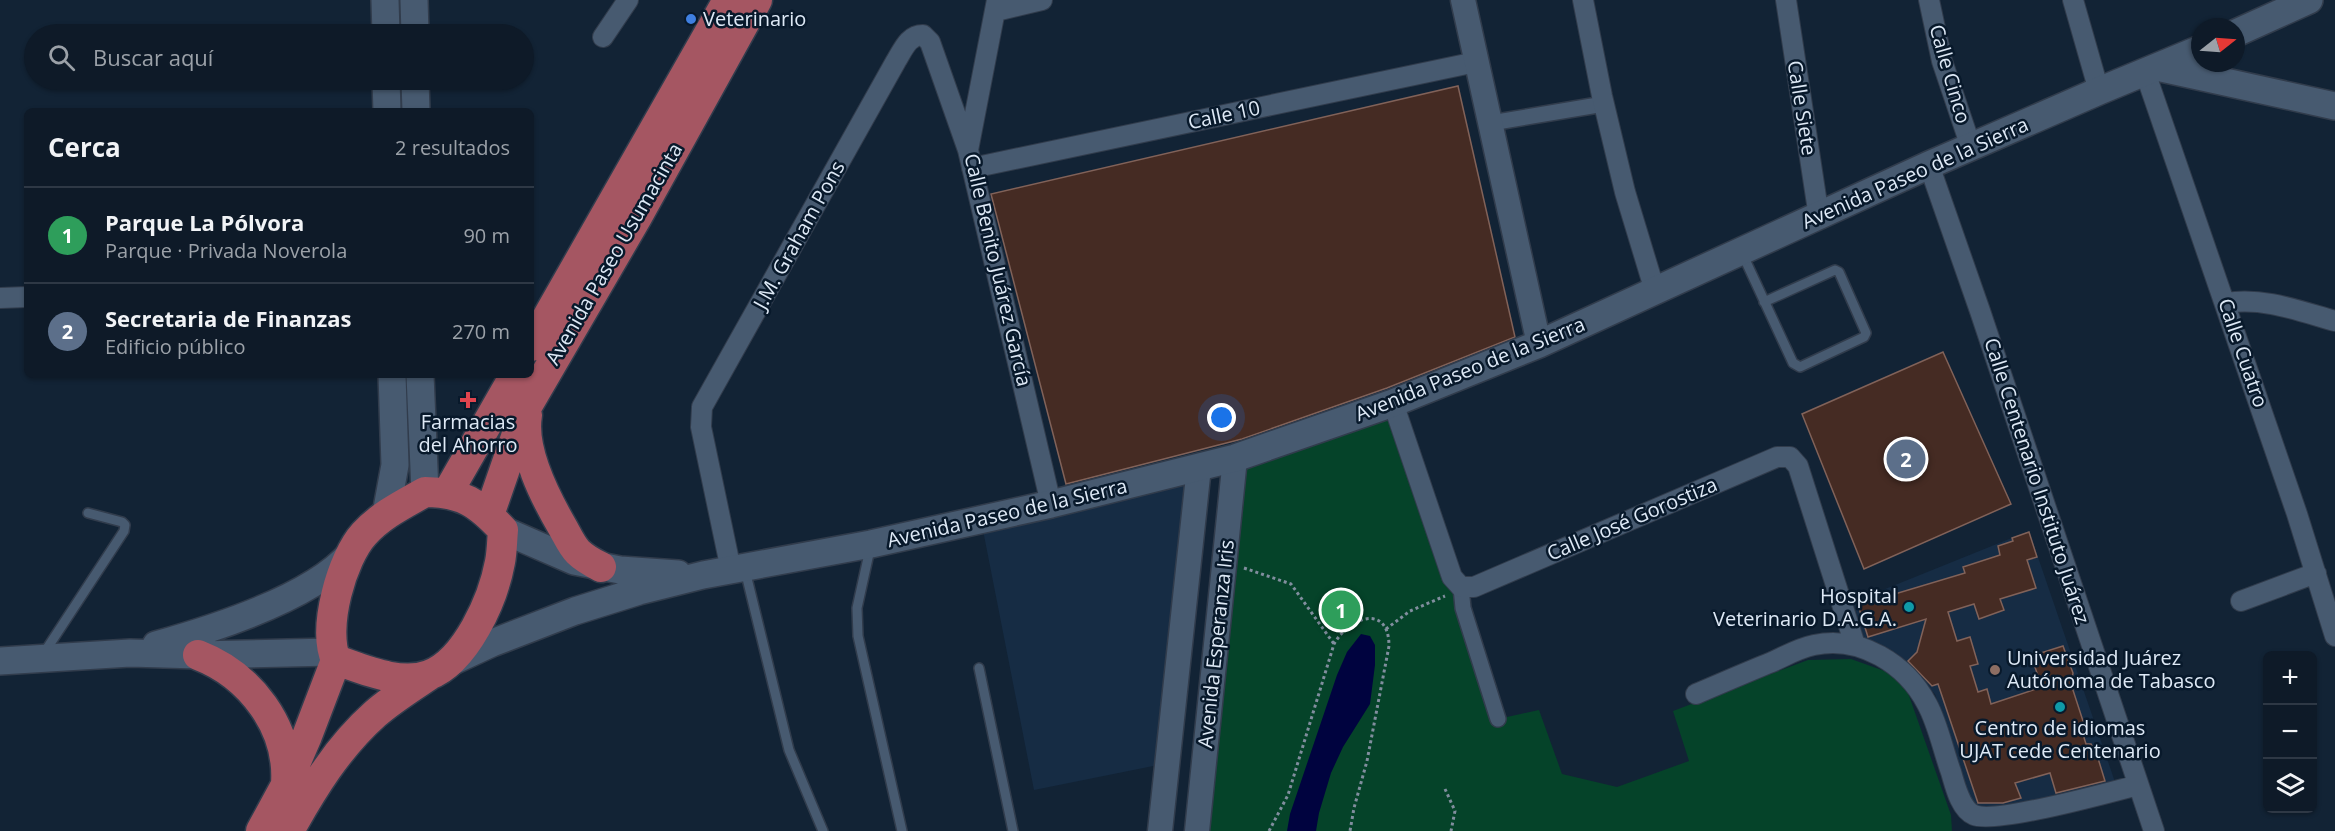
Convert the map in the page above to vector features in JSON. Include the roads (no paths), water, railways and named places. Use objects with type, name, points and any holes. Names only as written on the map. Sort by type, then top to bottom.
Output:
[{"type":"main road","points":[[385,0],[386,24]]},
{"type":"main road","points":[[414,0],[415,24]]},
{"type":"main road","name":"Avenida Paseo Usumacinta","points":[[534,341],[728,0]]},
{"type":"main road","name":"Avenida Paseo Usumacinta","points":[[496,523],[520,422],[529,402],[637,218],[757,0]]},
{"type":"main road","points":[[2245,29],[2309,0]]},
{"type":"main road","name":"Avenida Paseo de la Sierra","points":[[440,669],[492,643],[575,611],[639,591],[703,575],[871,544],[1051,504],[1235,458],[1393,403],[1539,344],[1929,165],[2099,91],[2151,69],[2191,56]]},
{"type":"main road","points":[[2151,69],[2335,106]]},
{"type":"main road","points":[[2245,69],[2335,89]]},
{"type":"main road","points":[[386,90],[387,108]]},
{"type":"main road","points":[[415,90],[416,108]]},
{"type":"main road","points":[[386,514],[395,465],[392,378]]},
{"type":"main road","points":[[420,378],[437,492]]},
{"type":"main road","points":[[130,653],[204,632],[262,608],[311,585],[340,565],[364,534],[386,514],[437,492],[513,378]]},
{"type":"main road","points":[[529,402],[526,423],[538,481],[577,551],[601,567]]},
{"type":"main road","points":[[289,831],[330,763],[376,713],[440,669],[477,625],[493,589],[500,562],[496,523],[468,500],[437,492]]},
{"type":"main road","name":"Avenida Paseo de la Sierra","points":[[496,523],[574,561],[620,570],[703,575]]},
{"type":"main road","points":[[261,831],[286,785],[307,736],[334,656],[331,627],[335,604],[351,553]]},
{"type":"main road","points":[[0,661],[130,653],[334,656],[382,676],[401,678],[440,669]]},
{"type":"main road","points":[[198,655],[210,659],[236,676],[270,716],[285,756],[286,785]]},
{"type":"street","points":[[603,37],[628,0]]},
{"type":"street","points":[[997,5],[1042,0]]},
{"type":"street","points":[[1463,0],[1539,344]]},
{"type":"street","points":[[1583,0],[1625,192],[1655,291]]},
{"type":"street","name":"Calle Siete","points":[[1786,0],[1819,217]]},
{"type":"street","name":"Calle Cinco","points":[[1929,0],[1942,61],[1971,147]]},
{"type":"street","points":[[2073,0],[2099,91]]},
{"type":"street","name":"Calle Benito Juárez García","points":[[997,5],[970,159],[1051,504]]},
{"type":"street","name":"J.M. Graham Pons","points":[[738,569],[701,427],[702,408],[905,45],[915,36],[923,35],[930,42],[970,159]]},
{"type":"street","name":"Calle 10","points":[[970,159],[1476,62]]},
{"type":"street","name":"Calle Cuatro","points":[[2151,69],[2335,636]]},
{"type":"street","points":[[1491,123],[1604,104]]},
{"type":"street","name":"Calle Centenario Instituto Juárez","points":[[1929,165],[2154,831]]},
{"type":"street","points":[[0,298],[24,297]]},
{"type":"street","points":[[2226,303],[2246,300],[2265,302],[2335,321]]},
{"type":"street","points":[[1393,403],[1452,577],[1461,587],[1463,608],[1498,719]]},
{"type":"street","name":"Calle José Gorostiza","points":[[1461,587],[1474,587],[1777,457],[1787,455],[1798,466],[1854,645]]},
{"type":"street","name":"Avenida Esperanza Iris","points":[[1197,831],[1235,458]]},
{"type":"street","name":"Avenida Esperanza Iris","points":[[1160,831],[1199,467]]},
{"type":"street","points":[[2241,601],[2316,573]]},
{"type":"street","points":[[1696,694],[1805,648],[1825,643],[1854,645],[1890,662],[1912,682],[1921,694],[1932,715],[1961,800],[1975,816],[2001,815],[2044,808],[2138,785]]},
{"type":"lane","points":[[1742,252],[1764,302],[1796,366],[1800,368],[1864,337],[1866,333],[1839,272],[1835,270],[1764,302]]},
{"type":"lane","points":[[40,658],[124,531],[125,525],[122,522],[88,513]]},
{"type":"lane","points":[[871,544],[858,601],[858,636],[902,831]]},
{"type":"lane","points":[[738,569],[789,750],[823,831]]},
{"type":"lane","points":[[979,668],[1013,831]]},
{"type":"place","name":"Veterinario","points":[[691,19]]},
{"type":"place","name":"Farmacias del Ahorro","points":[[468,400]]},
{"type":"place","name":"Secretaria de Finanzas","points":[[1906,459]]},
{"type":"place","name":"Hospital Veterinario D.A.G.A.","points":[[1909,607]]},
{"type":"place","name":"Parque La Pólvora","points":[[1341,610]]},
{"type":"place","name":"Universidad Juárez Autónoma de Tabasco","points":[[1995,670]]},
{"type":"place","name":"Centro de idiomas UJAT cede Centenario","points":[[2060,707]]}]
